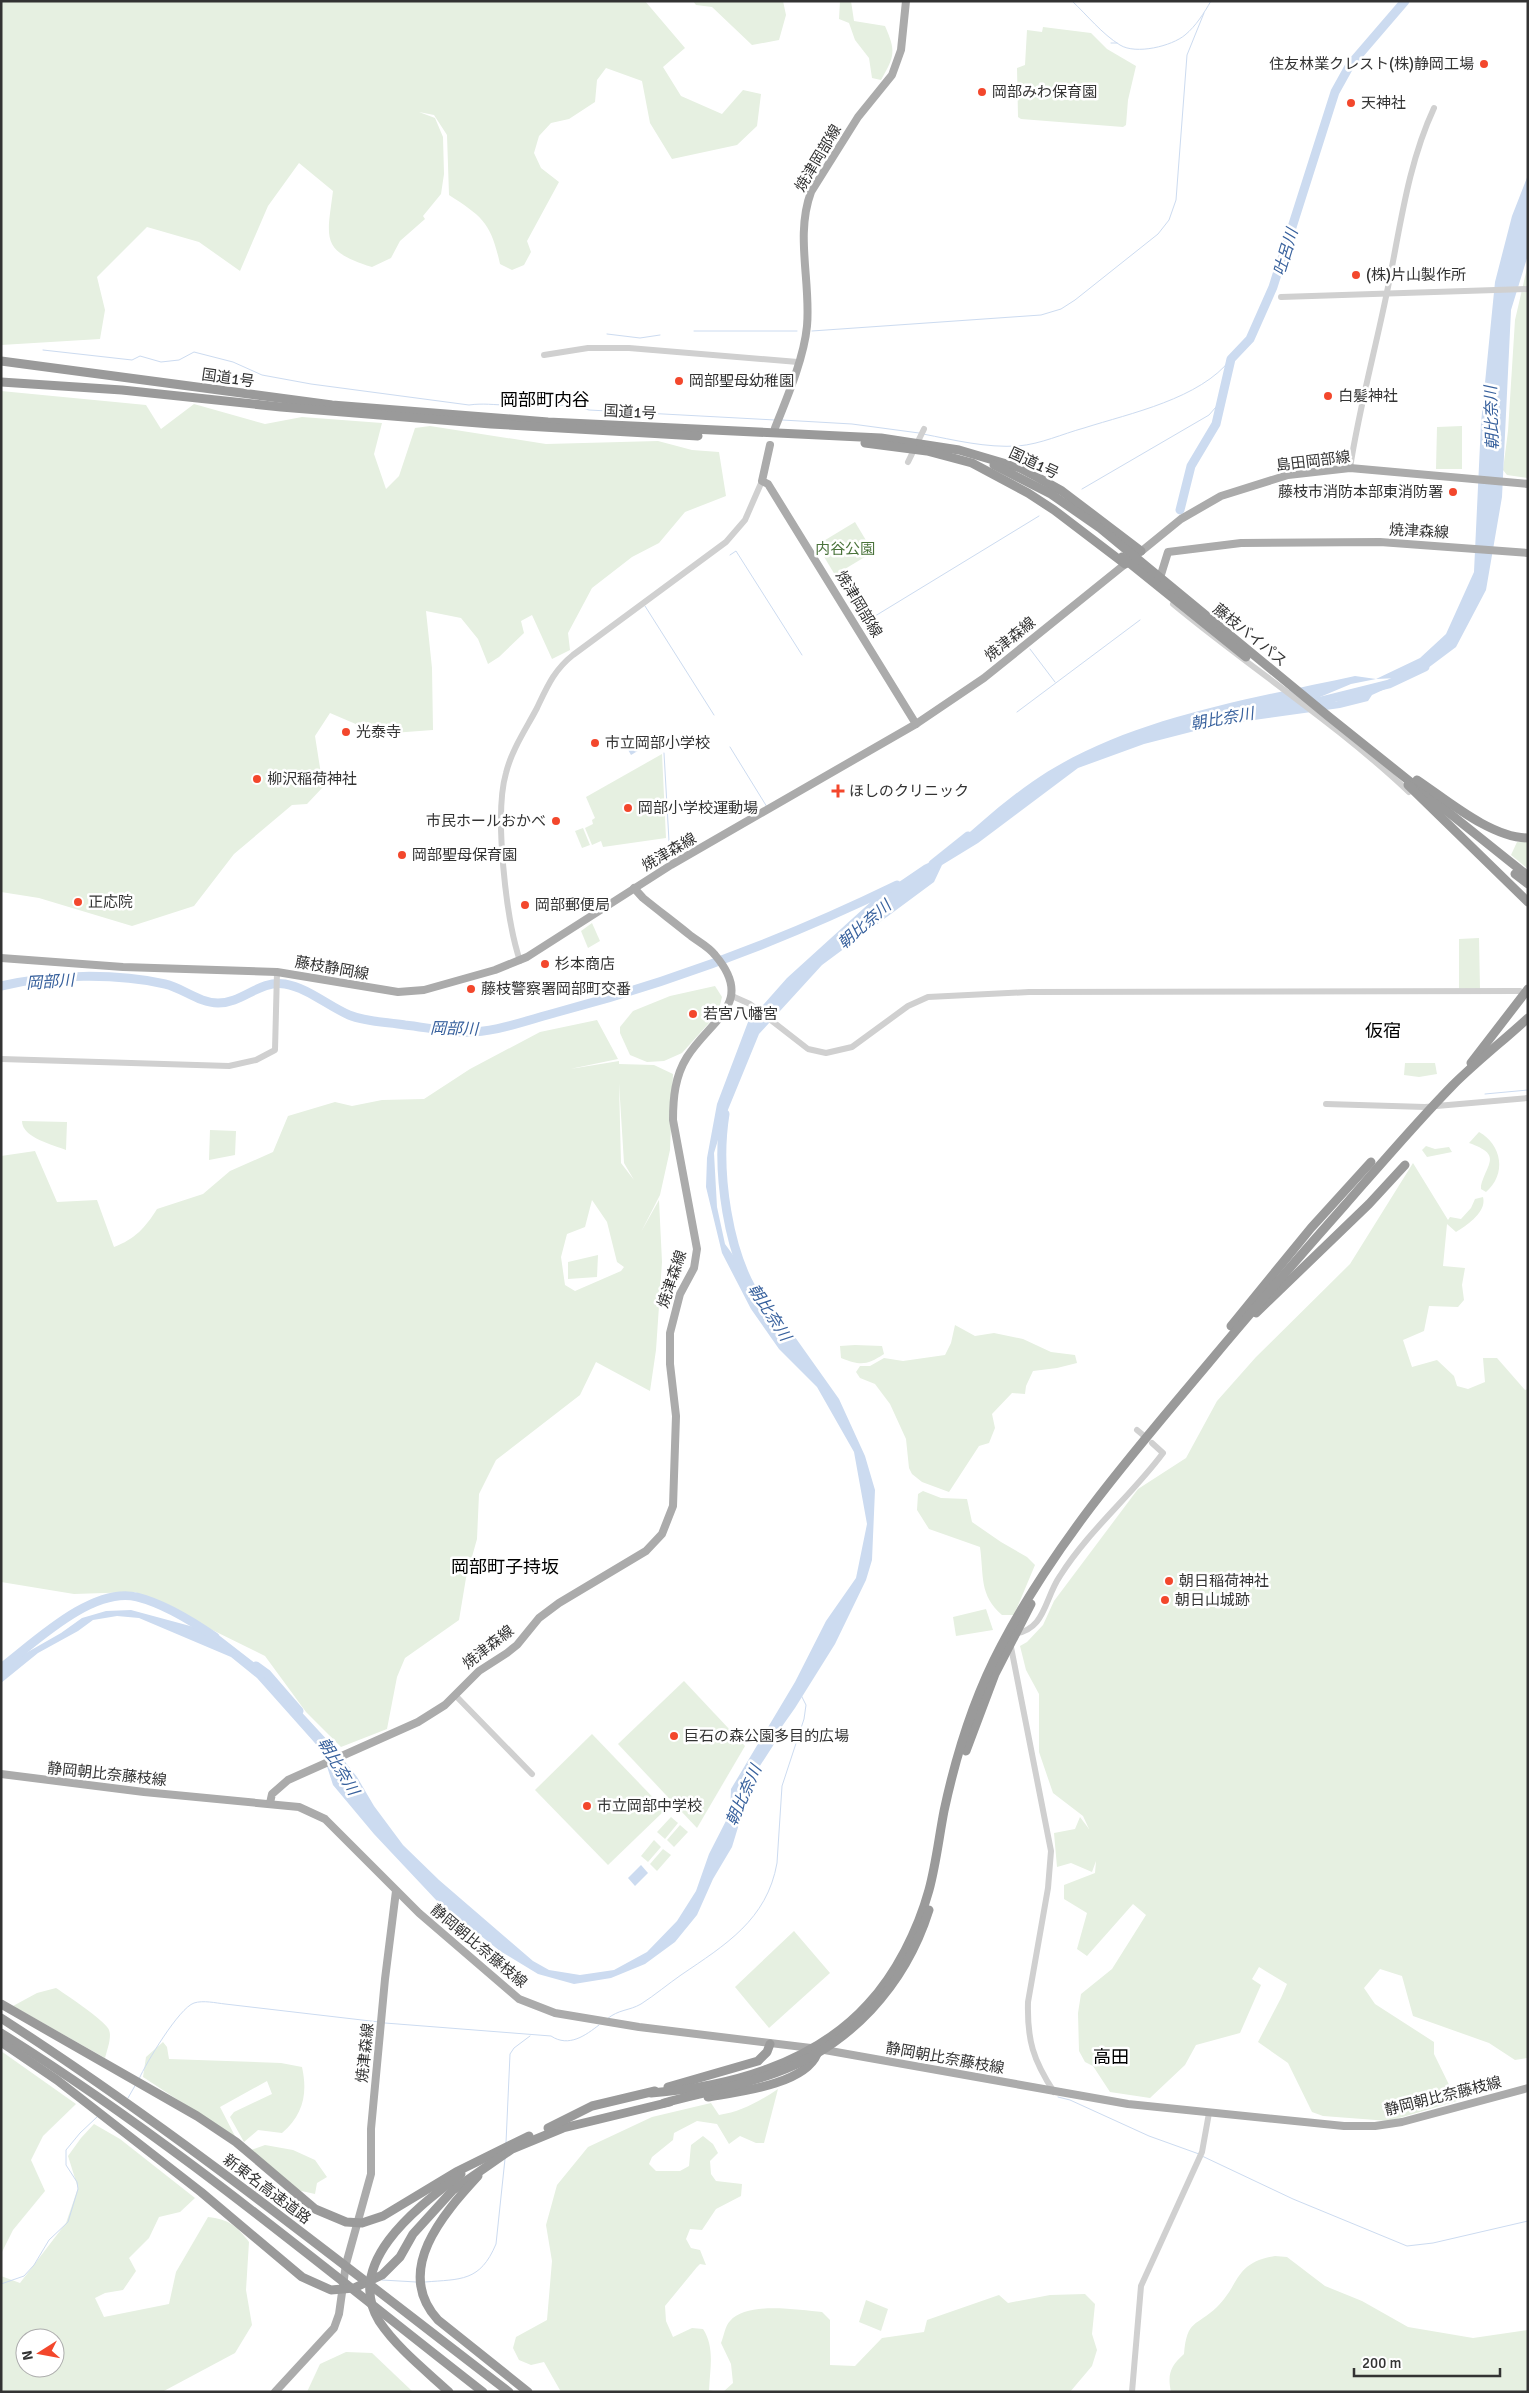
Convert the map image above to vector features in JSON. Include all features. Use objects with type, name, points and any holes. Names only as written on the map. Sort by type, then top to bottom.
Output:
[{"type":"highway","name":"国道1号","points":[[1,361],[332,405],[548,422],[895,443],[972,452],[1020,468],[1062,491],[1141,551]]},
{"type":"highway","name":"国道1号","points":[[1,382],[122,390],[291,408],[567,430],[895,443]]},
{"type":"highway","name":"国道1号","points":[[931,448],[972,463],[1028,493],[1054,510],[1124,564]]},
{"type":"highway","name":"藤枝バイパス","points":[[931,448],[983,460],[1034,484],[1078,512],[1528,876]]},
{"type":"highway","name":"藤枝バイパス","points":[[972,463],[1013,480],[1052,502],[1404,782],[1528,884]]},
{"type":"highway","points":[[1369,748],[1486,825],[1510,836],[1528,838]]},
{"type":"highway","points":[[1404,782],[1528,902]]},
{"type":"highway","points":[[1455,1086],[1524,990]]},
{"type":"highway","points":[[510,2147],[563,2128],[756,2079],[800,2058],[841,2034],[875,1996],[903,1960],[924,1916],[938,1879],[949,1814],[965,1754],[992,1673],[1026,1606],[1072,1534],[1144,1438],[1258,1304],[1455,1086],[1528,1018]]},
{"type":"highway","points":[[1455,1086],[1528,1023]]},
{"type":"highway","points":[[1026,1606],[1147,1444],[1256,1313],[1407,1139]]},
{"type":"highway","points":[[1184,1392],[1268,1278],[1371,1162]]},
{"type":"highway","points":[[1256,1313],[1369,1204],[1404,1165]]},
{"type":"highway","points":[[1,2004],[160,2094],[236,2142],[304,2201],[322,2214],[346,2222],[362,2223],[383,2216],[456,2172],[486,2161]]},
{"type":"highway","name":"新東名高速道路","points":[[1,2018],[65,2059],[159,2124],[509,2392]]},
{"type":"highway","name":"新東名高速道路","points":[[1,2034],[15,2047],[149,2134],[193,2166],[483,2392]]},
{"type":"highway","points":[[1,2042],[15,2047]]},
{"type":"highway","points":[[450,2392],[405,2350],[378,2319],[371,2296],[372,2280],[377,2258],[390,2238],[428,2200],[510,2147],[592,2106],[651,2092],[758,2061],[767,2052],[770,2044]]},
{"type":"highway","points":[[664,2103],[733,2093],[786,2080],[811,2065],[819,2049]]},
{"type":"highway","points":[[651,2092],[689,2089],[741,2077],[800,2058]]},
{"type":"highway","points":[[58,2076],[295,2271],[309,2281],[326,2289],[349,2289],[377,2278],[400,2257],[414,2234],[457,2186],[486,2161]]},
{"type":"highway","points":[[486,2161],[450,2207],[426,2249],[420,2268],[419,2282],[422,2296],[442,2324],[528,2392]]},
{"type":"main road","name":"焼津岡部線","points":[[775,428],[798,362],[806,326],[804,226],[806,206],[811,192],[858,117],[892,75],[901,50],[906,1]]},
{"type":"main road","points":[[762,481],[770,445]]},
{"type":"main road","name":"島田岡部線","points":[[1124,564],[1184,517],[1221,496],[1260,482],[1288,475],[1350,468],[1528,484]]},
{"type":"main road","name":"焼津岡部線","points":[[762,481],[768,484],[778,499],[916,724]]},
{"type":"main road","name":"焼津森線","points":[[1155,588],[1162,574],[1166,555],[1175,550],[1241,543],[1380,542],[1528,553]]},
{"type":"main road","points":[[1124,564],[1155,588]]},
{"type":"main road","name":"焼津森線","points":[[270,1803],[272,1794],[281,1785],[309,1770],[426,1718],[455,1695],[470,1678],[517,1645],[539,1618],[559,1603],[646,1551],[656,1542],[669,1522],[675,1495],[676,1416],[676,1400],[670,1364],[670,1333],[680,1294],[694,1268],[697,1249],[673,1120],[672,1102],[676,1084],[686,1058],[724,1011],[732,996],[730,980],[717,957],[643,898],[634,888],[916,724],[984,678],[1124,564]]},
{"type":"main road","name":"藤枝静岡線","points":[[1,958],[277,975],[408,992],[461,981],[520,961],[634,888]]},
{"type":"main road","name":"静岡朝比奈藤枝線","points":[[1,1774],[144,1792],[270,1803]]},
{"type":"main road","points":[[270,1803],[299,1807],[326,1819],[396,1891]]},
{"type":"main road","name":"焼津森線","points":[[275,2392],[334,2328],[339,2314],[346,2264],[371,2174],[371,2128],[386,1970],[396,1891]]},
{"type":"main road","name":"静岡朝比奈藤枝線","points":[[396,1891],[519,1999],[555,2013],[770,2044],[819,2049],[1128,2104],[1344,2126],[1375,2126],[1402,2122],[1528,2088]]},
{"type":"street","points":[[1350,468],[1365,385],[1387,293],[1411,172],[1422,135],[1434,108]]},
{"type":"street","points":[[1281,297],[1528,289]]},
{"type":"street","points":[[544,355],[588,348],[628,348],[798,362]]},
{"type":"street","points":[[908,462],[924,428]]},
{"type":"street","points":[[520,961],[515,941],[505,873],[500,806],[501,792],[517,744],[552,676],[573,655],[726,542],[745,520],[762,481]]},
{"type":"street","points":[[1155,588],[1218,641],[1382,766],[1457,837]]},
{"type":"street","points":[[1,1059],[238,1065],[256,1060],[276,1050],[275,996],[277,975]]},
{"type":"street","points":[[732,996],[753,1006],[808,1049],[826,1053],[838,1052],[858,1044],[908,1006],[928,997],[1029,992],[1524,990]]},
{"type":"street","points":[[1326,1104],[1424,1106],[1528,1098]]},
{"type":"street","points":[[1137,1430],[1143,1435]]},
{"type":"street","points":[[1054,2092],[1034,2056],[1029,2038],[1028,2020],[1028,2002],[1048,1888],[1051,1851],[1009,1634],[1024,1633],[1034,1626],[1045,1608],[1052,1588],[1070,1561],[1110,1511],[1163,1454],[1152,1443]]},
{"type":"street","points":[[455,1695],[532,1774]]},
{"type":"street","points":[[1132,2392],[1142,2286],[1199,2160],[1209,2113]]},
{"type":"green space","points":[[1,1],[645,1],[685,48],[663,67],[681,96],[722,114],[743,90],[761,94],[757,126],[737,145],[672,159],[650,123],[642,81],[606,68],[597,80],[595,102],[569,119],[551,123],[539,136],[534,153],[541,168],[559,182],[527,241],[531,252],[524,265],[512,270],[500,264],[493,239],[484,222],[470,209],[449,195],[447,135],[434,115],[419,112],[435,118],[443,137],[444,174],[441,194],[423,216],[425,219],[400,241],[391,258],[372,267],[355,261],[335,249],[329,232],[333,191],[299,163],[268,206],[240,271],[199,242],[147,227],[97,277],[105,310],[100,339],[1,345]]},
{"type":"green space","points":[[693,1],[783,1],[786,15],[779,40],[752,45],[712,7],[696,5]]},
{"type":"green space","points":[[840,1],[851,1],[854,21],[885,26],[891,42],[892,53],[889,65],[881,80],[872,78],[869,58],[855,40],[849,23],[839,19]]},
{"type":"green space","points":[[1043,27],[1091,33],[1107,49],[1136,66],[1128,100],[1126,125],[1123,127],[1021,119],[1018,117],[1017,68],[1025,65],[1027,30],[1042,32]]},
{"type":"green space","points":[[1528,264],[1528,478],[1507,475],[1503,470],[1508,431],[1515,320]]},
{"type":"green space","points":[[1,391],[146,405],[161,429],[194,404],[265,424],[302,417],[382,423],[374,454],[386,489],[399,476],[415,428],[430,426],[546,444],[658,441],[692,450],[719,452],[726,496],[685,512],[659,543],[632,557],[592,588],[568,633],[570,650],[552,659],[532,615],[521,621],[524,633],[499,657],[488,664],[478,639],[461,618],[426,611],[432,668],[433,730],[379,734],[330,713],[315,736],[323,787],[307,804],[292,805],[234,854],[194,906],[132,926],[39,898],[1,892]]},
{"type":"green space","points":[[1462,426],[1462,469],[1436,469],[1437,427]]},
{"type":"green space","name":"内谷公園","points":[[855,522],[873,552],[835,575],[817,545]]},
{"type":"green space","name":"岡部小学校運動場","points":[[662,754],[666,838],[603,847],[601,841],[592,845],[585,828],[593,824],[592,820],[595,818],[586,797]]},
{"type":"green space","points":[[583,828],[590,845],[582,848],[575,831]]},
{"type":"green space","points":[[1517,842],[1528,842],[1528,869],[1511,855]]},
{"type":"green space","points":[[592,923],[600,941],[588,948],[581,931]]},
{"type":"green space","points":[[1479,938],[1480,990],[1459,991],[1459,939]]},
{"type":"green space","points":[[715,986],[722,997],[718,1013],[682,1053],[664,1061],[647,1062],[630,1055],[620,1033],[620,1027],[633,1011],[670,996]]},
{"type":"green space","points":[[597,1020],[618,1059],[570,1069],[619,1061],[619,1064],[654,1065],[673,1074],[670,1150],[660,1195],[641,1232],[659,1200],[662,1262],[656,1350],[650,1391],[596,1362],[580,1395],[496,1460],[479,1494],[477,1539],[466,1578],[459,1620],[405,1658],[397,1677],[387,1729],[341,1747],[306,1712],[265,1656],[135,1592],[74,1594],[1,1582],[1,1156],[35,1151],[57,1202],[97,1200],[114,1247],[139,1232],[157,1209],[203,1194],[230,1171],[273,1152],[288,1116],[335,1102],[352,1106],[382,1100],[424,1099],[470,1069],[540,1032]],"holes":[[[619,1083],[624,1163],[634,1180],[621,1163]],[[592,1200],[607,1222],[617,1262],[624,1267],[621,1271],[575,1291],[565,1285],[561,1257],[567,1234],[585,1227]]]},
{"type":"green space","points":[[1405,1063],[1435,1063],[1437,1074],[1419,1077],[1404,1075]]},
{"type":"green space","points":[[22,1121],[67,1122],[66,1150],[33,1136],[23,1127]]},
{"type":"green space","points":[[210,1130],[236,1131],[235,1155],[209,1160]]},
{"type":"green space","points":[[1479,1132],[1493,1144],[1499,1160],[1497,1177],[1493,1185],[1486,1192],[1481,1189],[1481,1186],[1489,1165],[1489,1156],[1480,1147],[1469,1143]]},
{"type":"green space","points":[[1426,1146],[1435,1149],[1449,1147],[1452,1152],[1427,1157],[1422,1150]]},
{"type":"green space","points":[[1413,1163],[1448,1220],[1450,1217],[1461,1219],[1471,1208],[1475,1199],[1483,1197],[1483,1203],[1475,1218],[1456,1232],[1447,1224],[1443,1266],[1465,1268],[1462,1285],[1464,1300],[1458,1307],[1429,1306],[1424,1331],[1403,1340],[1412,1367],[1437,1360],[1454,1376],[1457,1386],[1468,1389],[1485,1382],[1483,1358],[1497,1358],[1525,1390],[1528,1389],[1527,2058],[1515,2060],[1489,2043],[1413,2016],[1402,1976],[1380,1969],[1364,1988],[1375,2004],[1434,2042],[1434,2054],[1457,2101],[1389,2121],[1323,2116],[1312,2112],[1288,2063],[1258,2042],[1287,1984],[1259,1967],[1252,1979],[1261,1985],[1240,2033],[1196,2045],[1185,2065],[1150,2098],[1110,2092],[1093,2066],[1085,2062],[1079,2051],[1078,2013],[1081,1994],[1112,1969],[1146,1915],[1133,1904],[1087,1956],[1077,1949],[1087,1913],[1064,1899],[1064,1885],[1095,1873],[1096,1861],[1092,1872],[1071,1863],[1057,1867],[1054,1833],[1075,1829],[1080,1817],[1089,1829],[1083,1816],[1053,1793],[1039,1752],[1039,1694],[1026,1670],[1020,1646],[1027,1642],[1043,1625],[1054,1601],[1138,1489],[1186,1458],[1217,1401],[1256,1357],[1350,1264]]},
{"type":"green space","points":[[598,1255],[597,1277],[568,1279],[568,1262]]},
{"type":"green space","points":[[955,1325],[975,1336],[994,1333],[1023,1339],[1051,1352],[1075,1355],[1077,1363],[1033,1371],[1026,1386],[1025,1394],[1012,1393],[992,1414],[995,1428],[989,1443],[979,1446],[949,1492],[922,1482],[912,1474],[909,1468],[906,1439],[890,1404],[875,1384],[860,1378],[856,1372],[860,1366],[870,1366],[884,1358],[903,1361],[945,1355],[951,1343]]},
{"type":"green space","points":[[840,1346],[882,1346],[884,1354],[864,1363],[841,1358]]},
{"type":"green space","points":[[923,1491],[941,1498],[967,1499],[972,1522],[1027,1557],[1035,1565],[1014,1615],[1002,1615],[989,1600],[984,1584],[980,1547],[929,1529],[917,1510],[918,1494]]},
{"type":"green space","points":[[986,1609],[993,1630],[956,1636],[953,1617]]},
{"type":"green space","points":[[684,1681],[745,1746],[697,1828],[618,1744]]},
{"type":"green space","points":[[592,1734],[665,1810],[608,1865],[535,1790]]},
{"type":"green space","points":[[671,1817],[678,1823],[665,1839],[657,1832]]},
{"type":"green space","points":[[680,1825],[688,1832],[674,1847],[667,1840]]},
{"type":"green space","points":[[654,1840],[661,1847],[648,1862],[641,1856]]},
{"type":"green space","points":[[663,1849],[671,1855],[657,1871],[650,1864]]},
{"type":"green space","points":[[794,1931],[830,1973],[769,2028],[735,1987]]},
{"type":"green space","points":[[56,1988],[107,2026],[110,2036],[105,2058],[13,2006],[37,1993]]},
{"type":"green space","points":[[163,2042],[167,2047],[169,2059],[281,2063],[302,2067],[304,2095],[295,2119],[282,2133],[258,2130],[244,2142],[230,2117],[234,2112],[272,2094],[267,2081],[220,2107],[236,2138],[143,2077],[146,2057]]},
{"type":"green space","points":[[1,2051],[76,2104],[43,2136],[31,2160],[45,2191],[13,2230],[1,2254]]},
{"type":"green space","points":[[778,2089],[764,2143],[756,2143],[740,2136],[729,2144],[717,2124],[697,2121],[674,2133],[673,2140],[652,2157],[649,2164],[656,2171],[680,2171],[689,2166],[691,2145],[703,2136],[713,2144],[718,2153],[710,2161],[711,2174],[716,2181],[742,2184],[741,2196],[716,2209],[702,2230],[690,2229],[686,2239],[691,2248],[700,2250],[706,2265],[700,2264],[697,2267],[665,2306],[666,2321],[673,2337],[692,2328],[703,2329],[707,2336],[710,2351],[709,2390],[717,2392],[561,2392],[544,2362],[531,2365],[519,2360],[513,2348],[516,2337],[547,2320],[552,2261],[546,2225],[557,2185],[588,2147],[652,2117],[711,2103],[719,2115],[727,2114],[750,2105]]},
{"type":"green space","points":[[94,2124],[120,2139],[195,2198],[180,2212],[159,2217],[149,2238],[129,2258],[136,2271],[123,2290],[105,2293],[95,2298],[104,2317],[169,2304],[176,2272],[208,2217],[232,2224],[249,2242],[246,2290],[252,2325],[235,2353],[162,2392],[1,2392],[1,2276],[20,2283],[66,2223],[78,2188],[68,2156]]},
{"type":"green space","points":[[265,2145],[293,2150],[315,2160],[327,2177],[317,2183],[315,2194],[297,2190],[251,2150]]},
{"type":"green space","points":[[1275,2256],[1287,2257],[1325,2286],[1362,2301],[1408,2327],[1473,2338],[1528,2330],[1528,2392],[1171,2392],[1171,2370],[1184,2354],[1185,2343],[1190,2329],[1217,2307],[1245,2269],[1262,2259]]},
{"type":"green space","points":[[1085,2294],[1095,2304],[1092,2334],[1097,2350],[1092,2366],[1070,2392],[723,2392],[733,2383],[731,2364],[721,2343],[728,2323],[738,2315],[748,2311],[773,2308],[822,2312],[830,2320],[830,2365],[855,2366],[882,2338],[924,2332],[927,2320],[999,2295],[1008,2303],[1050,2295]]},
{"type":"green space","points":[[866,2300],[888,2309],[881,2331],[859,2322]]},
{"type":"green space","points":[[346,2352],[372,2353],[413,2392],[307,2392],[320,2364]]},
{"type":"water","points":[[1528,175],[1528,255],[1511,310],[1502,497],[1486,590],[1456,647],[1424,671],[1398,678],[1376,679],[1420,658],[1446,634],[1474,572],[1481,423],[1495,282],[1512,216]]},
{"type":"water","points":[[1355,676],[1376,679],[1351,684],[1320,697],[1335,702],[1371,689],[1396,684],[1372,695],[1368,701],[1340,708],[1218,725],[1144,744],[1078,768],[978,843],[942,865],[934,882],[822,965],[759,1034],[725,1117],[714,1153],[717,1207],[725,1244],[733,1255],[748,1290],[768,1299],[839,1399],[865,1456],[875,1490],[872,1560],[866,1580],[835,1644],[795,1708],[737,1790],[734,1807],[739,1824],[732,1847],[713,1879],[697,1915],[675,1942],[645,1964],[611,1978],[574,1984],[538,1974],[500,1951],[437,1901],[374,1834],[333,1785],[322,1751],[257,1678],[231,1657],[139,1618],[117,1616],[93,1620],[78,1631],[38,1653],[1,1683],[1,1672],[19,1657],[61,1633],[82,1618],[106,1611],[131,1610],[216,1633],[260,1667],[330,1743],[357,1777],[374,1806],[403,1845],[439,1880],[533,1961],[549,1970],[580,1975],[614,1970],[647,1952],[677,1921],[696,1891],[709,1854],[730,1813],[731,1789],[795,1682],[826,1621],[856,1578],[867,1524],[854,1452],[817,1387],[779,1349],[751,1309],[722,1253],[706,1187],[707,1158],[717,1104],[748,1022],[787,978],[874,899],[924,865],[941,857],[1020,791],[1067,760],[1106,742],[1188,714],[1273,693]]},
{"type":"water","points":[[641,737],[646,746],[631,755],[626,746]]},
{"type":"water","points":[[641,1865],[648,1873],[635,1886],[628,1878]]},
{"type":"waterway","points":[[1072,1],[1113,41],[1127,48],[1135,49],[1163,46],[1179,39],[1203,15],[1211,1]]},
{"type":"waterway","name":"吐呂川","points":[[1180,510],[1191,466],[1216,424],[1231,359],[1250,339],[1273,287],[1335,92],[1350,65],[1405,1]]},
{"type":"waterway","points":[[812,331],[1041,315],[1061,309],[1075,300],[1158,234],[1169,220],[1176,200],[1187,55],[1204,13]]},
{"type":"waterway","points":[[1111,43],[1117,43]]},
{"type":"waterway","points":[[694,331],[797,331]]},
{"type":"waterway","points":[[607,334],[640,338],[660,335]]},
{"type":"waterway","points":[[43,350],[132,360],[140,356],[161,362],[179,360],[194,352],[233,362],[262,375],[311,384],[469,405],[559,405],[589,410],[775,420]]},
{"type":"waterway","points":[[923,434],[994,446],[1018,446],[1035,443],[1164,403],[1202,385],[1218,373],[1231,359]]},
{"type":"waterway","points":[[1082,489],[1209,415],[1222,400]]},
{"type":"waterway","points":[[782,420],[852,424],[919,433]]},
{"type":"waterway","points":[[862,624],[1039,516]]},
{"type":"waterway","points":[[730,555],[736,551],[802,655]]},
{"type":"waterway","points":[[645,606],[714,715]]},
{"type":"waterway","points":[[1017,712],[1140,620]]},
{"type":"waterway","points":[[1030,649],[1055,682]]},
{"type":"waterway","name":"朝比奈川","points":[[1317,702],[1389,684],[1425,667]]},
{"type":"waterway","points":[[730,747],[767,807]]},
{"type":"waterway","points":[[664,753],[669,841]]},
{"type":"waterway","name":"朝比奈川","points":[[933,864],[968,836]]},
{"type":"waterway","name":"岡部川","points":[[1,986],[62,977],[126,978],[165,984],[204,1001],[218,1003],[227,1002],[267,985],[285,984],[302,989],[341,1011],[362,1019],[454,1031],[485,1031],[510,1026],[602,1000],[688,972],[814,923],[897,885]]},
{"type":"waterway","points":[[1485,1094],[1528,1090]]},
{"type":"waterway","name":"朝比奈川","points":[[725,1114],[722,1160],[727,1212],[740,1262],[749,1284],[761,1303]]},
{"type":"waterway","name":"朝比奈川","points":[[1,1668],[64,1619],[101,1600],[120,1596],[137,1597],[158,1604],[188,1619],[215,1637]]},
{"type":"waterway","name":"朝比奈川","points":[[256,1666],[267,1674],[299,1711]]},
{"type":"waterway","points":[[607,2019],[616,2013],[641,2004],[713,1953],[742,1929],[754,1916],[764,1900],[772,1883],[777,1863],[782,1786],[804,1719],[806,1705],[801,1695]]},
{"type":"waterway","name":"朝比奈川","points":[[731,1820],[748,1776],[770,1742]]},
{"type":"waterway","points":[[139,2079],[148,2061],[172,2025],[188,2007],[198,2002],[379,2022]]},
{"type":"waterway","points":[[385,2023],[551,2036],[564,2041],[577,2039],[599,2025]]},
{"type":"waterway","points":[[506,2143],[510,2054],[514,2048],[530,2036]]},
{"type":"waterway","points":[[128,2098],[136,2084]]},
{"type":"waterway","points":[[1058,2097],[1070,2100],[1149,2136],[1199,2154]]},
{"type":"waterway","points":[[1,2284],[24,2276],[34,2265],[49,2240],[68,2222],[78,2189],[77,2182],[66,2165],[66,2150],[97,2117]]},
{"type":"waterway","points":[[1202,2156],[1293,2199],[1407,2246],[1433,2243],[1528,2221]]},
{"type":"waterway","points":[[425,2282],[459,2279],[468,2276],[483,2266],[490,2256],[496,2244],[505,2159]]},
{"type":"waterway","points":[[382,2280],[416,2282]]},
{"type":"place","name":"住友林業クレスト(株)静岡工場","points":[[1484,64]]},
{"type":"place","name":"岡部みわ保育園","points":[[982,92]]},
{"type":"place","name":"天神社","points":[[1351,103]]},
{"type":"place","name":"(株)片山製作所","points":[[1356,275]]},
{"type":"place","name":"岡部聖母幼稚園","points":[[679,381]]},
{"type":"place","name":"白髪神社","points":[[1328,396]]},
{"type":"place","name":"藤枝市消防本部東消防署","points":[[1453,492]]},
{"type":"place","name":"光泰寺","points":[[346,732]]},
{"type":"place","name":"市立岡部小学校","points":[[595,743]]},
{"type":"place","name":"柳沢稲荷神社","points":[[257,779]]},
{"type":"place","name":"ほしのクリニック","points":[[838,791]]},
{"type":"place","name":"岡部小学校運動場","points":[[628,808]]},
{"type":"place","name":"市民ホールおかべ","points":[[556,821]]},
{"type":"place","name":"岡部聖母保育園","points":[[402,855]]},
{"type":"place","name":"正応院","points":[[78,902]]},
{"type":"place","name":"岡部郵便局","points":[[525,905]]},
{"type":"place","name":"杉本商店","points":[[545,964]]},
{"type":"place","name":"藤枝警察署岡部町交番","points":[[471,989]]},
{"type":"place","name":"若宮八幡宮","points":[[693,1014]]},
{"type":"place","name":"朝日稲荷神社","points":[[1169,1581]]},
{"type":"place","name":"朝日山城跡","points":[[1165,1600]]},
{"type":"place","name":"巨石の森公園多目的広場","points":[[674,1736]]},
{"type":"place","name":"市立岡部中学校","points":[[587,1806]]},
{"type":"district","name":"岡部町内谷","points":[[545,400]]},
{"type":"district","name":"仮宿","points":[[1383,1031]]},
{"type":"district","name":"岡部町子持坂","points":[[505,1567]]},
{"type":"district","name":"高田","points":[[1111,2057]]}]
